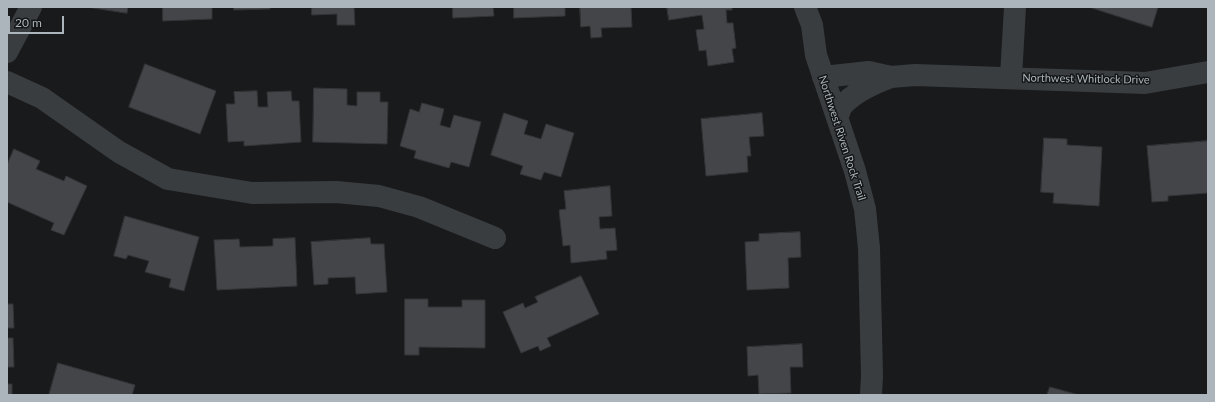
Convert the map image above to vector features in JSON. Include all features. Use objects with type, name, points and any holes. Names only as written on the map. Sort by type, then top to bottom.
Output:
[{"type":"street","points":[[7,52],[31,7]]},
{"type":"street","points":[[1012,77],[1015,7]]},
{"type":"street","name":"Northwest Riven Rock Trail","points":[[811,13],[816,55],[855,171],[865,209],[869,248],[872,376],[871,395]]},
{"type":"street","points":[[823,77],[869,72],[890,77]]},
{"type":"street","name":"Northwest Whitlock Drive","points":[[890,77],[915,75],[1012,77],[1145,83],[1208,72]]},
{"type":"street","points":[[837,118],[842,106],[854,96],[873,84],[890,77]]},
{"type":"street","points":[[7,82],[42,98],[119,152],[168,178],[252,193],[336,192],[379,196],[419,207],[495,238]]},
{"type":"building","points":[[87,7],[128,7],[127,13]]},
{"type":"building","points":[[163,7],[212,7],[212,19],[163,21]]},
{"type":"building","points":[[234,7],[270,7],[270,9],[234,10]]},
{"type":"building","points":[[312,7],[354,7],[355,25],[337,25],[337,14],[312,15]]},
{"type":"building","points":[[453,7],[493,7],[494,16],[453,18]]},
{"type":"building","points":[[514,7],[565,7],[565,16],[514,18]]},
{"type":"building","points":[[580,7],[631,7],[632,27],[601,28],[602,37],[591,38],[590,26],[581,27]]},
{"type":"building","points":[[667,7],[732,7],[732,10],[726,10],[727,23],[733,23],[736,48],[732,49],[734,62],[708,66],[706,50],[699,51],[696,30],[704,29],[702,15],[669,20]]},
{"type":"building","points":[[1089,7],[1158,7],[1152,27]]},
{"type":"building","points":[[145,64],[216,91],[200,134],[129,107]]},
{"type":"building","points":[[314,88],[347,89],[347,105],[357,106],[357,92],[380,92],[380,102],[388,102],[387,144],[313,142]]},
{"type":"building","points":[[257,91],[258,107],[268,107],[267,92],[291,91],[292,101],[299,101],[301,142],[244,146],[244,141],[228,142],[226,104],[235,104],[234,92]]},
{"type":"building","points":[[422,103],[444,109],[440,125],[450,128],[454,115],[481,122],[469,167],[451,162],[449,168],[414,158],[416,151],[400,146],[410,109],[419,112]]},
{"type":"building","points":[[504,113],[528,121],[524,134],[541,139],[546,124],[574,133],[561,177],[544,172],[541,180],[520,174],[523,166],[491,155]]},
{"type":"building","points":[[762,113],[764,136],[749,137],[751,156],[747,156],[748,172],[706,176],[701,119]]},
{"type":"building","points":[[1044,138],[1067,139],[1067,145],[1102,147],[1099,206],[1053,203],[1054,193],[1041,192]]},
{"type":"building","points":[[1208,141],[1208,193],[1168,196],[1168,201],[1152,202],[1147,146]]},
{"type":"building","points":[[14,149],[40,161],[36,169],[64,181],[66,176],[87,186],[64,235],[51,230],[54,223],[7,202],[7,165]]},
{"type":"building","points":[[610,186],[612,216],[599,217],[600,229],[615,228],[617,250],[606,251],[607,259],[571,263],[570,245],[563,246],[559,210],[566,209],[564,191]]},
{"type":"building","points":[[125,216],[199,237],[184,291],[169,287],[171,279],[145,272],[149,261],[128,255],[126,259],[114,256]]},
{"type":"building","points":[[800,232],[801,257],[788,258],[789,288],[747,290],[745,242],[759,241],[759,234]]},
{"type":"building","points":[[295,238],[297,286],[217,290],[214,240],[239,239],[240,247],[273,246],[273,239]]},
{"type":"building","points":[[370,238],[371,244],[384,244],[387,292],[356,294],[355,277],[328,278],[328,284],[314,285],[311,242]]},
{"type":"building","points":[[581,276],[599,314],[547,338],[551,346],[540,351],[538,346],[521,353],[503,312],[523,303],[525,308],[538,302],[535,297]]},
{"type":"building","points":[[405,299],[428,299],[428,307],[462,307],[462,300],[485,300],[485,348],[419,347],[419,355],[405,355]]},
{"type":"building","points":[[7,304],[13,304],[14,328],[7,328]]},
{"type":"building","points":[[7,338],[13,338],[14,367],[7,367]]},
{"type":"building","points":[[802,344],[803,367],[790,367],[791,393],[759,394],[758,375],[748,376],[747,347]]},
{"type":"building","points":[[58,363],[135,385],[132,395],[49,395]]},
{"type":"building","points":[[7,384],[12,384],[12,395],[7,395]]},
{"type":"building","points":[[1050,387],[1079,395],[1047,395]]}]
